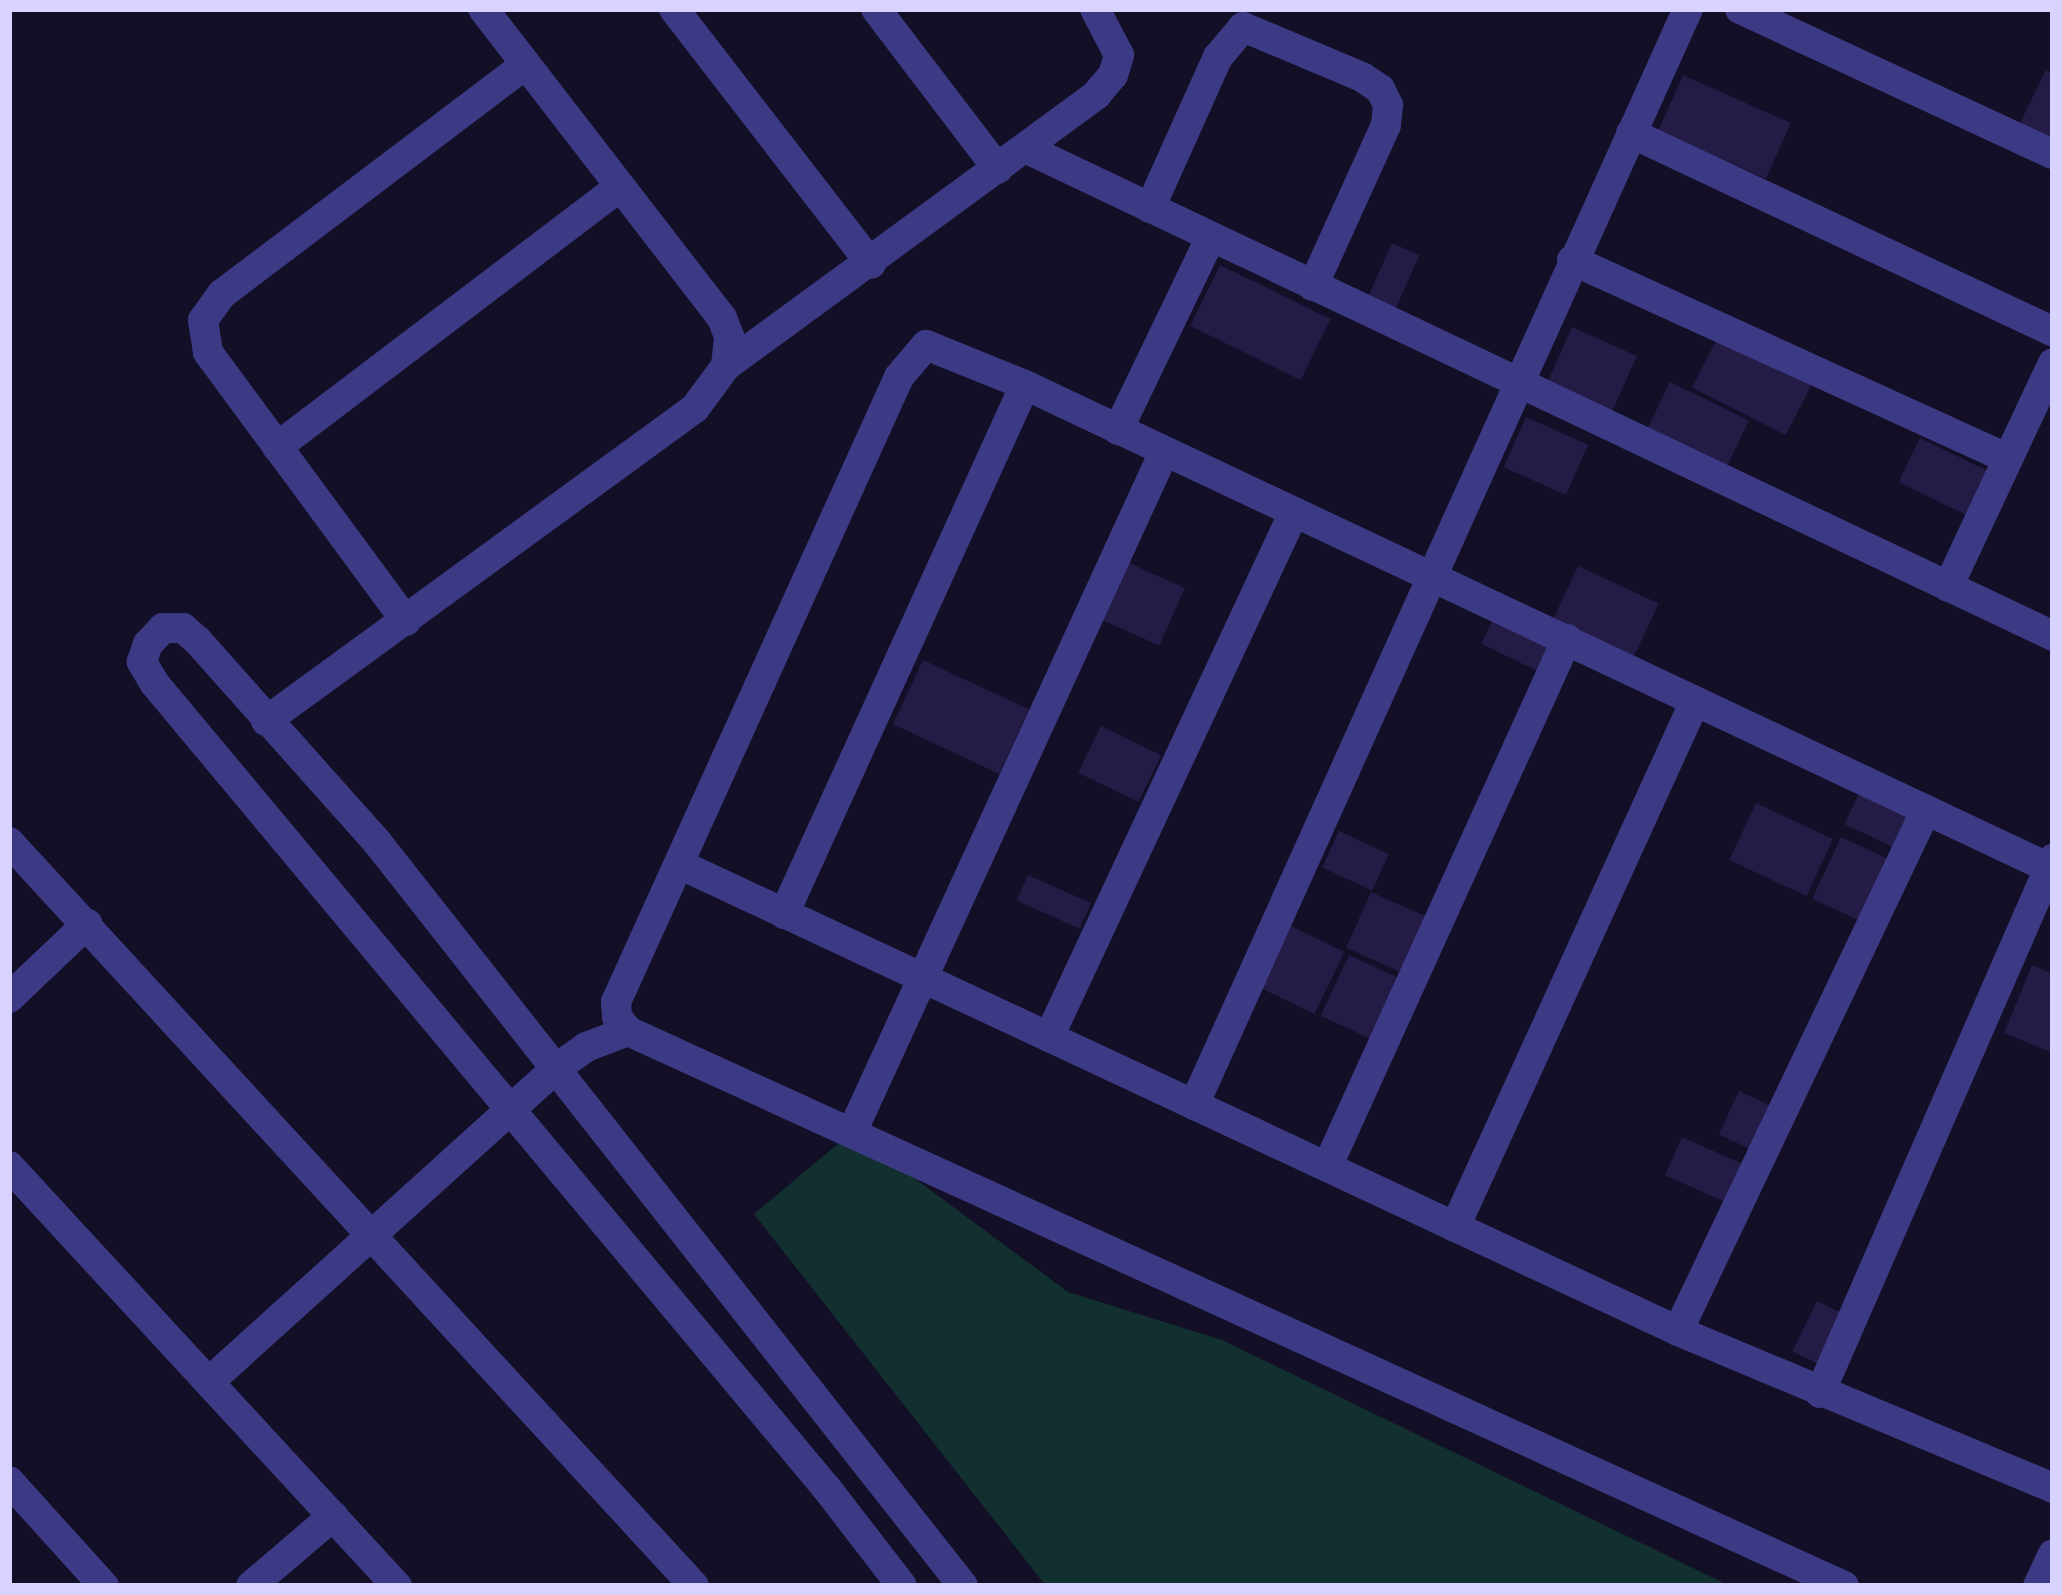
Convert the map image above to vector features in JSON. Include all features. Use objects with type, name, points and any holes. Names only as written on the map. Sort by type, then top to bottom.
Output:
[{"type":"street","points":[[483,9],[722,318],[728,336],[726,366]]},
{"type":"street","points":[[674,9],[872,264]]},
{"type":"street","points":[[876,9],[998,169]]},
{"type":"street","points":[[266,721],[695,408],[726,366],[872,264],[1096,95],[1113,75],[1119,56],[1095,9]]},
{"type":"street","points":[[1194,1105],[1688,9]]},
{"type":"street","points":[[1740,9],[2053,154]]},
{"type":"street","points":[[1150,208],[1217,57],[1228,38],[1243,27],[1362,77],[1381,89],[1388,105],[1386,125],[1313,286]]},
{"type":"street","points":[[406,621],[208,352],[202,334],[211,305],[526,64]]},
{"type":"street","points":[[1631,133],[2053,332]]},
{"type":"street","points":[[1025,148],[2053,636]]},
{"type":"street","points":[[278,446],[620,187]]},
{"type":"street","points":[[1118,430],[1211,237]]},
{"type":"street","points":[[1573,260],[2008,459]]},
{"type":"street","points":[[1820,1393],[2051,864],[1925,810],[940,347],[926,345],[913,354],[616,1002],[617,1017],[628,1031],[1844,1586]]},
{"type":"street","points":[[1948,587],[2053,363]]},
{"type":"street","points":[[784,914],[1025,386]]},
{"type":"street","points":[[852,1132],[1164,452]]},
{"type":"street","points":[[1049,1037],[1294,512]]},
{"type":"street","points":[[902,1586],[154,684],[142,662],[148,644],[163,628],[183,628],[377,842],[963,1586]]},
{"type":"street","points":[[1328,1165],[1568,639]]},
{"type":"street","points":[[1455,1227],[1695,701]]},
{"type":"street","points":[[1678,1331],[1925,810]]},
{"type":"street","points":[[9,842],[694,1586]]},
{"type":"street","points":[[679,864],[1678,1331],[2053,1488]]},
{"type":"street","points":[[9,998],[87,924]]},
{"type":"street","points":[[209,1382],[555,1069],[586,1047],[628,1031]]},
{"type":"street","points":[[9,1166],[398,1586]]},
{"type":"street","points":[[9,1481],[104,1586]]},
{"type":"street","points":[[251,1586],[333,1516]]},
{"type":"street","points":[[2038,1586],[2053,1554]]},
{"type":"green space","points":[[852,1132],[1068,1292],[1222,1340],[1730,1586],[1046,1586],[754,1214]]},
{"type":"building","points":[[2046,70],[2053,74],[2053,145],[2018,127]]},
{"type":"building","points":[[1683,75],[1791,123],[1766,179],[1658,131]]},
{"type":"building","points":[[1392,243],[1419,255],[1393,315],[1365,303]]},
{"type":"building","points":[[1220,265],[1331,319],[1301,380],[1190,326]]},
{"type":"building","points":[[1572,327],[1637,356],[1612,413],[1547,384]]},
{"type":"building","points":[[1719,335],[1813,383],[1786,435],[1692,388]]},
{"type":"building","points":[[1670,382],[1749,421],[1722,476],[1643,438]]},
{"type":"building","points":[[1526,417],[1588,445],[1566,495],[1504,467]]},
{"type":"building","points":[[1920,438],[1989,472],[1968,516],[1899,482]]},
{"type":"building","points":[[1120,559],[1185,588],[1159,645],[1094,617]]},
{"type":"building","points":[[1578,566],[1659,604],[1632,662],[1551,624]]},
{"type":"building","points":[[1496,613],[1557,643],[1542,673],[1481,644]]},
{"type":"building","points":[[923,660],[1029,709],[999,774],[893,724]]},
{"type":"building","points":[[1101,726],[1161,755],[1138,802],[1078,773]]},
{"type":"building","points":[[1861,789],[1916,815],[1900,850],[1845,824]]},
{"type":"building","points":[[1756,803],[1833,839],[1806,896],[1729,860]]},
{"type":"building","points":[[1339,831],[1389,854],[1372,890],[1322,867]]},
{"type":"building","points":[[1841,837],[1891,860],[1862,922],[1812,899]]},
{"type":"building","points":[[1028,875],[1091,903],[1080,929],[1017,901]]},
{"type":"building","points":[[1371,892],[1432,919],[1407,975],[1346,948]]},
{"type":"building","points":[[1287,924],[1345,952],[1314,1014],[1257,986]]},
{"type":"building","points":[[1349,955],[1403,980],[1375,1041],[1321,1016]]},
{"type":"building","points":[[2032,965],[2053,974],[2053,1053],[2004,1033]]},
{"type":"building","points":[[1739,1091],[1776,1108],[1756,1152],[1719,1135]]},
{"type":"building","points":[[1682,1137],[1746,1165],[1729,1204],[1665,1175]]},
{"type":"building","points":[[1817,1301],[1846,1315],[1821,1365],[1792,1351]]}]
